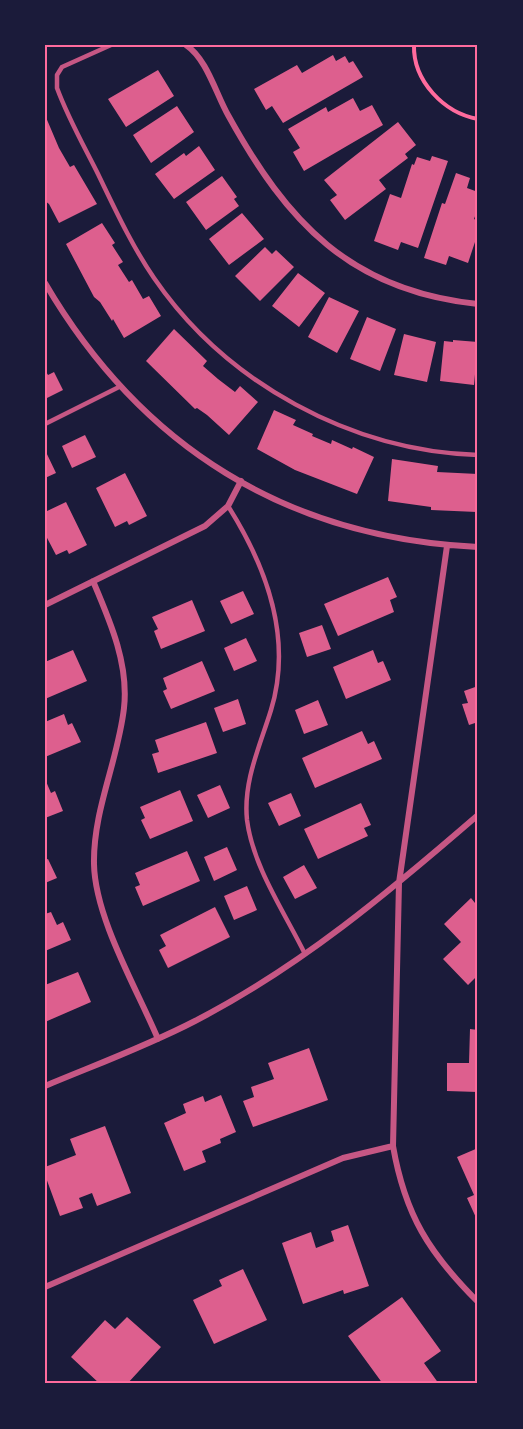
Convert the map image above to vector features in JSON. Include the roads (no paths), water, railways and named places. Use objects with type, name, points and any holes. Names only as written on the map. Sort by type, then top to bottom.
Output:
[{"type":"street","points":[[186,45],[198,57],[227,115],[273,188],[310,232],[346,260],[397,287],[434,297],[478,304]]},
{"type":"street","points":[[45,283],[84,345],[119,387],[175,438],[241,481],[272,499],[374,534],[447,546],[478,547]]},
{"type":"street","points":[[45,605],[205,526],[228,506],[241,481]]},
{"type":"street","points":[[447,546],[399,883],[393,1146],[399,1178],[419,1232],[453,1277],[478,1302]]},
{"type":"street","points":[[93,582],[114,634],[124,682],[121,730],[99,814],[95,839],[96,891],[104,916],[159,1039]]},
{"type":"street","points":[[45,1086],[159,1039],[268,980],[399,883],[478,815]]},
{"type":"street","points":[[45,1287],[343,1158],[393,1146]]},
{"type":"lane","points":[[111,45],[62,67],[57,75],[57,88],[133,243],[154,278],[182,314],[222,353],[258,382],[322,418],[393,443],[429,450],[478,455]]},
{"type":"lane","points":[[45,424],[119,387]]},
{"type":"lane","points":[[228,506],[249,539],[268,585],[276,615],[279,646],[273,703],[249,777],[248,821],[261,866],[305,954]]}]
